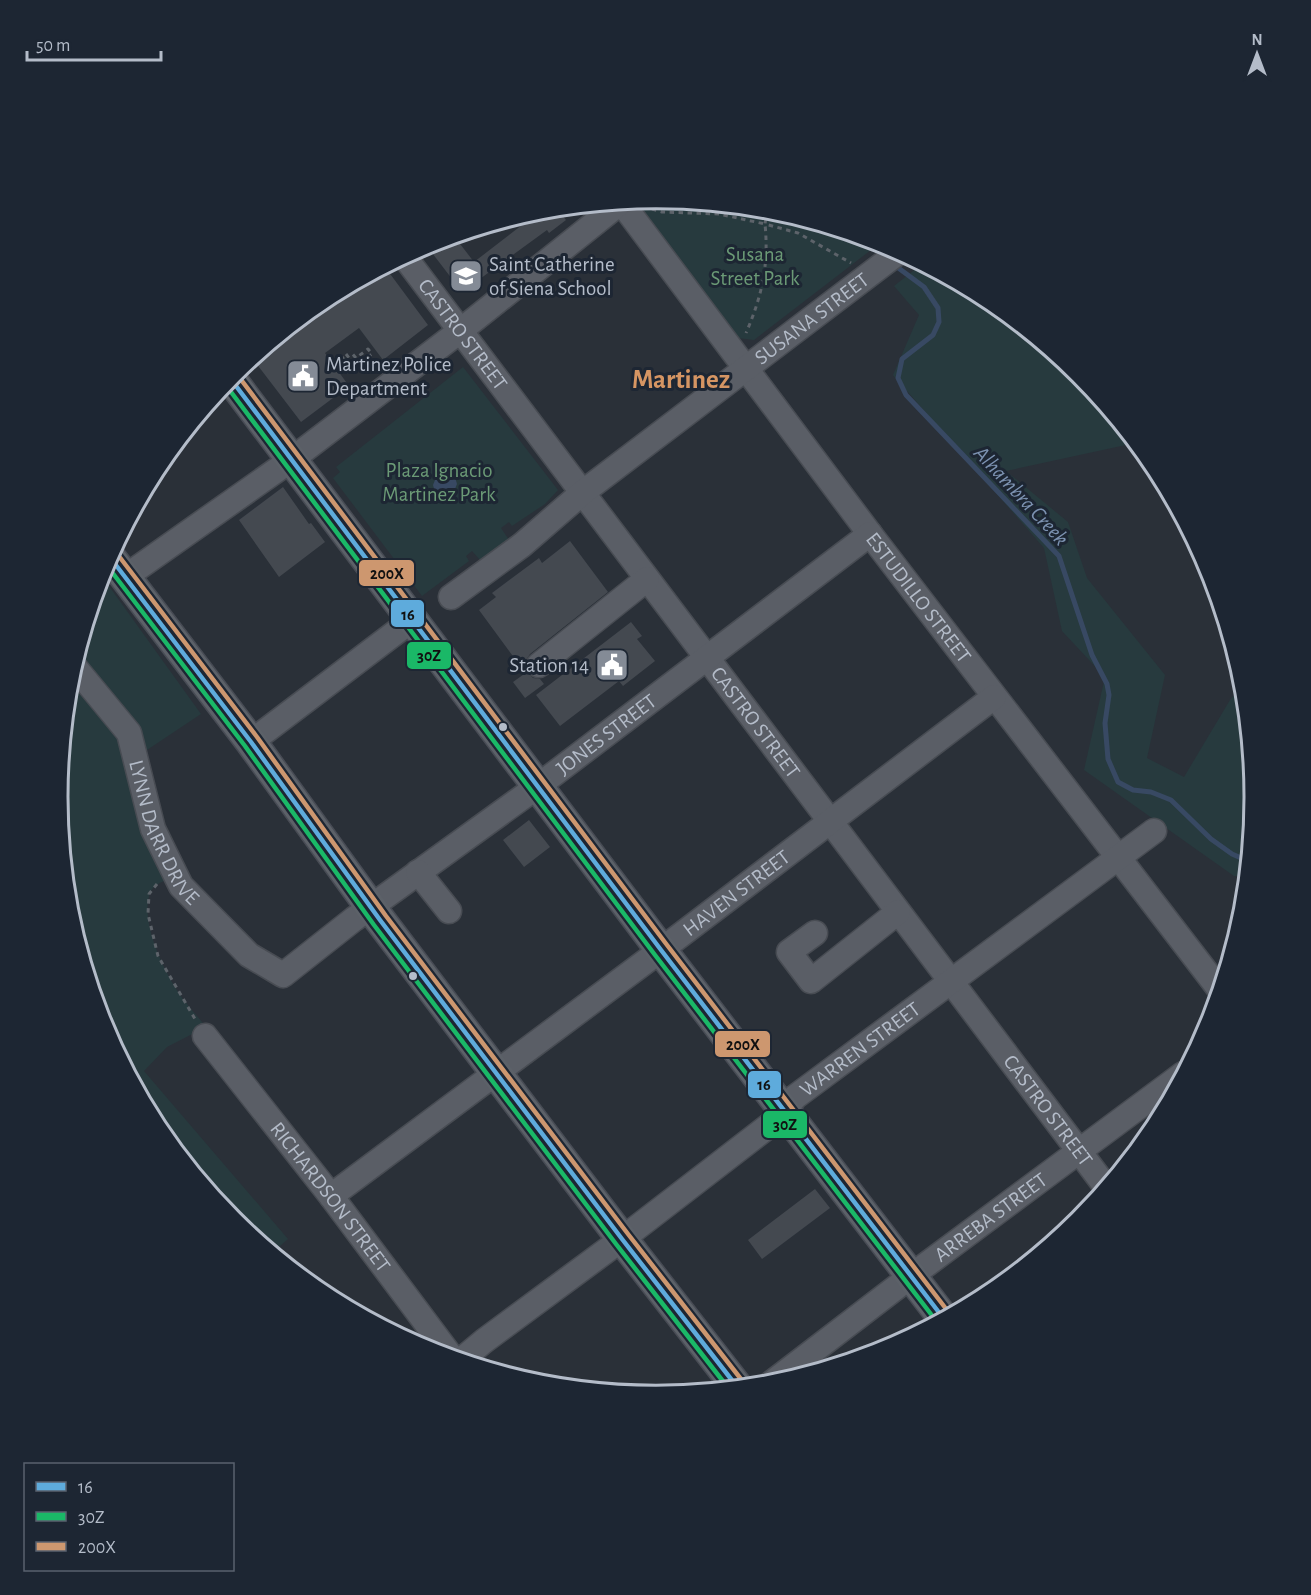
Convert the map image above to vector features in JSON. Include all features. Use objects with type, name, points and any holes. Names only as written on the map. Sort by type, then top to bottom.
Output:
[{"type":"main road","points":[[236,386],[661,950],[939,1312]]},
{"type":"main road","points":[[117,567],[251,742],[371,907],[622,1239],[732,1380]]},
{"type":"street","name":"ESTUDILLO STREET","points":[[633,210],[870,534],[1214,982]]},
{"type":"street","points":[[117,567],[291,460],[619,211]]},
{"type":"street","name":"SUSANA STREET","points":[[451,597],[522,545],[582,493],[747,368],[863,269],[888,257]]},
{"type":"street","name":"CASTRO STREET","points":[[409,263],[1101,1181]]},
{"type":"street","name":"JONES STREET","points":[[283,975],[418,872],[538,786],[870,534]]},
{"type":"street","points":[[539,665],[647,579]]},
{"type":"street","points":[[251,742],[412,620]]},
{"type":"street","name":"LYNN DARR DRIVE","points":[[81,675],[129,733],[153,829],[181,886],[249,955],[283,975]]},
{"type":"street","name":"HAVEN STREET","points":[[331,1196],[661,950],[994,697]]},
{"type":"street","name":"WARREN STREET","points":[[468,1355],[775,1121],[795,1097],[1154,831]]},
{"type":"street","points":[[418,872],[449,911]]},
{"type":"street","points":[[815,933],[789,952],[811,981],[898,912]]},
{"type":"street","name":"RICHARDSON STREET","points":[[205,1036],[331,1196],[443,1346]]},
{"type":"street","name":"ARREBA STREET","points":[[789,1369],[1169,1085]]},
{"type":"path","points":[[650,209],[662,212],[719,214],[798,233],[863,269]]},
{"type":"path","points":[[746,340],[765,277],[768,252],[765,220]]},
{"type":"path","points":[[342,357],[348,364],[340,369],[344,374],[372,354],[368,349],[356,358],[348,353],[353,363]]},
{"type":"path","points":[[181,886],[158,884],[149,894],[148,914],[158,956],[205,1036]]},
{"type":"green space","name":"Susana Street Park","points":[[641,210],[694,211],[770,221],[808,230],[871,250],[754,340],[738,338]]},
{"type":"green space","points":[[915,270],[950,288],[982,309],[1043,355],[1098,410],[1126,445],[1006,471],[1068,522],[1087,578],[1165,675],[1147,758],[1184,777],[1234,695],[1242,759],[1244,798],[1238,876],[1234,876],[1084,770],[1105,677],[1062,631],[1044,548],[893,375],[919,315],[894,286]]},
{"type":"green space","name":"Plaza Ignacio Martinez Park","points":[[463,367],[558,490],[545,504],[512,526],[509,522],[501,528],[509,540],[481,561],[472,551],[466,556],[469,561],[422,596],[333,478],[340,472],[336,467]]},
{"type":"green space","points":[[108,584],[201,714],[135,758],[169,879],[157,885],[150,893],[148,918],[150,931],[170,978],[206,1027],[167,1047],[144,1071],[288,1239],[278,1248],[268,1240],[213,1185],[167,1124],[128,1058],[112,1023],[88,950],[79,912],[69,836],[69,759],[79,683],[88,645]]},
{"type":"water","points":[[445,472],[455,477],[457,484],[453,494],[446,497],[435,492],[433,485],[437,475]]},
{"type":"building","points":[[564,217],[566,220],[549,233],[547,230],[462,292],[432,253],[460,243],[474,262],[521,226]]},
{"type":"building","points":[[389,273],[428,325],[383,360],[359,328],[325,353],[349,386],[301,422],[257,365],[298,331],[329,309]]},
{"type":"building","points":[[283,487],[325,542],[279,577],[239,520]]},
{"type":"building","points":[[570,541],[608,592],[530,654],[523,670],[479,610],[496,597],[492,593],[539,558],[542,563]]},
{"type":"building","name":"Station 14","points":[[631,622],[642,636],[637,639],[655,661],[623,686],[619,681],[560,726],[536,695]]},
{"type":"building","points":[[527,672],[544,684],[525,698],[513,682]]},
{"type":"building","points":[[529,820],[550,847],[524,867],[503,840]]},
{"type":"building","points":[[815,1189],[830,1208],[762,1259],[748,1240]]},
{"type":"waterway","name":"Alhambra Creek","points":[[893,264],[924,287],[938,308],[939,322],[933,335],[902,359],[898,378],[906,395],[1059,556],[1092,655],[1107,684],[1109,695],[1105,723],[1108,759],[1118,782],[1133,790],[1151,792],[1171,800],[1211,839],[1240,857]]},
{"type":"transit line","name":"200X","points":[[242,380],[667,945],[946,1309]]},
{"type":"transit line","name":"16","points":[[236,386],[661,950],[939,1312]]},
{"type":"transit line","name":"30Z","points":[[231,392],[655,955],[932,1316]]},
{"type":"transit line","name":"200X","points":[[119,556],[257,737],[386,916],[741,1379]]},
{"type":"transit line","name":"16","points":[[115,564],[251,742],[380,920],[732,1380]]},
{"type":"transit line","name":"30Z","points":[[112,572],[245,746],[374,925],[723,1381]]},
{"type":"place","name":"Saint Catherine of Siena School","points":[[466,276]]},
{"type":"place","name":"Martinez Police Department","points":[[303,376]]},
{"type":"place","name":"Station 14","points":[[612,665]]},
{"type":"district","name":"Martinez","points":[[681,379]]}]
